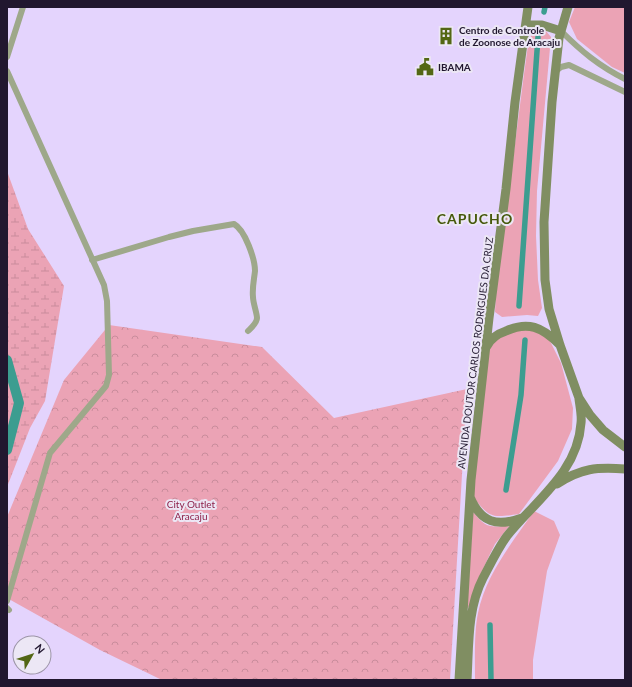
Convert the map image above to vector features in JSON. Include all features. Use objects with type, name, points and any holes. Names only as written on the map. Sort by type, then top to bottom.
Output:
[{"type":"main road","name":"AVENIDA DOUTOR CARLOS RODRIGUES DA CRUZ","points":[[459,680],[470,496],[515,102],[528,7]]},
{"type":"main road","points":[[568,7],[561,31],[552,102],[544,222],[545,280],[549,309],[579,398],[590,415],[603,430],[625,447]]},
{"type":"main road","points":[[526,24],[542,25],[561,31]]},
{"type":"main road","points":[[486,348],[490,341],[498,334],[514,327],[526,325],[541,329],[560,345]]},
{"type":"main road","points":[[467,680],[471,618],[476,595],[482,579],[507,537],[551,488],[566,468],[577,445],[581,423],[579,398]]},
{"type":"main road","points":[[551,488],[584,470],[603,468],[625,469]]},
{"type":"main road","points":[[470,496],[474,506],[490,521],[506,523],[524,518]]},
{"type":"street","points":[[7,57],[23,7]]},
{"type":"street","points":[[561,31],[589,58],[608,71],[625,79]]},
{"type":"street","points":[[555,72],[561,67],[568,65],[625,92]]},
{"type":"street","points":[[7,71],[104,286],[106,295],[109,379],[106,386],[50,453],[7,601]]},
{"type":"street","points":[[92,260],[169,237],[234,224],[241,230],[247,242],[255,270],[252,293],[257,318],[254,325],[248,331]]},
{"type":"green space","points":[[575,7],[625,7],[625,73],[612,67],[577,39],[569,22]]},
{"type":"green space","points":[[545,30],[551,37],[537,191],[536,236],[538,280],[542,308],[538,316],[527,315],[502,317],[495,312],[496,291],[528,45],[532,33]]},
{"type":"green space","points":[[7,171],[28,229],[64,286],[45,401],[30,428],[7,487]]},
{"type":"green space","name":"City Outlet Aracaju","points":[[109,325],[262,347],[334,418],[467,389],[450,680],[162,680],[100,650],[7,598],[7,517],[64,380]]},
{"type":"green space","points":[[522,325],[547,335],[561,363],[573,408],[572,429],[558,461],[519,514],[497,516],[488,513],[473,497],[487,347],[503,331]]},
{"type":"green space","points":[[534,511],[554,521],[560,535],[547,571],[533,660],[533,680],[475,680],[476,629],[482,599],[493,572]]},
{"type":"green space","points":[[473,512],[481,521],[489,526],[510,525],[495,544],[477,582],[470,605],[467,609]]},
{"type":"waterway","points":[[544,12],[545,7]]},
{"type":"waterway","points":[[519,306],[538,37]]},
{"type":"waterway","points":[[506,490],[521,395],[525,340]]},
{"type":"waterway","points":[[7,360],[19,403],[7,450]]},
{"type":"waterway","points":[[490,625],[491,680]]},
{"type":"place","name":"Centro de Controle de Zoonose de Aracaju","points":[[446,36]]},
{"type":"place","name":"IBAMA","points":[[425,67]]},
{"type":"district","name":"CAPUCHO","points":[[475,218]]}]
